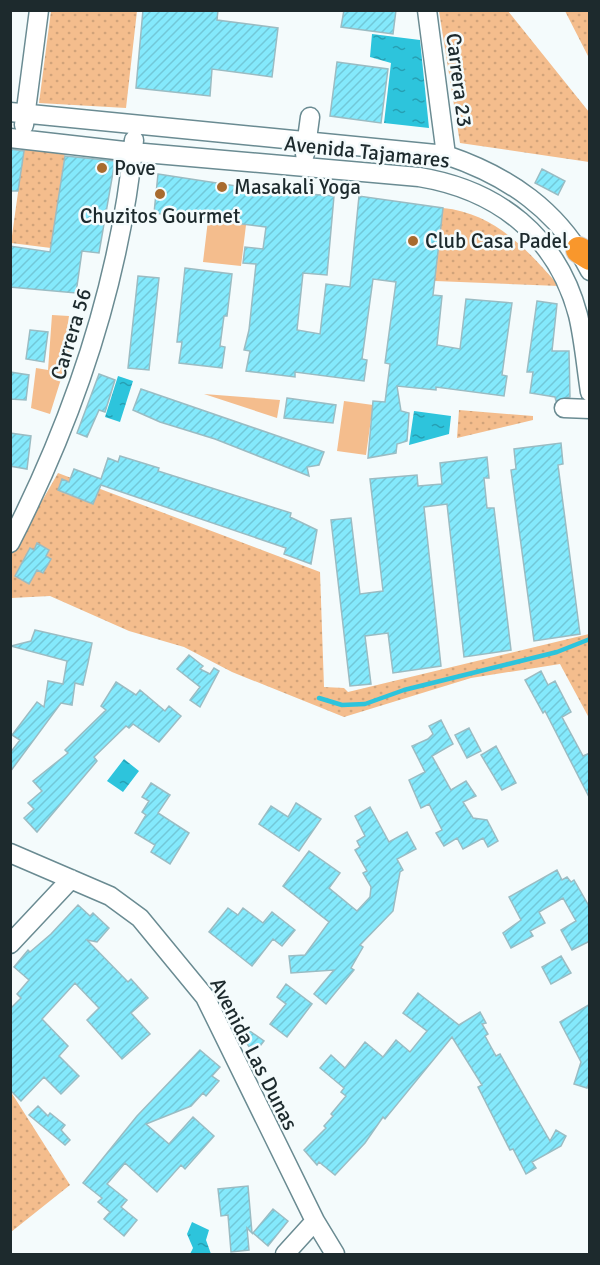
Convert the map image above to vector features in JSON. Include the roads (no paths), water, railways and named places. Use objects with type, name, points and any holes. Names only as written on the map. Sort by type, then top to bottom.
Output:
[{"type":"street","points":[[17,138],[18,113],[39,10]]},
{"type":"street","name":"Carrera 23","points":[[427,10],[446,155]]},
{"type":"street","name":"Avenida Tajamares","points":[[18,113],[135,126],[249,130],[307,143],[446,155],[483,168],[524,193],[556,222],[586,259]]},
{"type":"street","points":[[302,167],[310,117]]},
{"type":"street","name":"Carrera 56","points":[[10,543],[65,426],[102,312],[121,233],[135,126]]},
{"type":"street","name":"Avenida Tajamares","points":[[17,138],[133,152],[444,181],[488,198],[520,220],[543,244],[564,277],[578,316],[590,392]]},
{"type":"street","points":[[564,408],[590,409]]},
{"type":"street","name":"Avenida Las Dunas","points":[[10,853],[110,896],[140,918],[205,997],[315,1221],[335,1254]]},
{"type":"street","points":[[10,944],[71,879]]},
{"type":"street","points":[[285,1254],[315,1221]]},
{"type":"water","points":[[372,34],[420,40],[429,128],[384,123],[391,63],[370,57]]},
{"type":"water","points":[[118,376],[133,381],[120,422],[105,417]]},
{"type":"water","points":[[414,411],[451,416],[449,434],[409,445]]},
{"type":"water","points":[[124,759],[139,771],[123,792],[107,781]]},
{"type":"water","points":[[192,1222],[209,1230],[206,1240],[211,1254],[190,1254],[193,1248],[187,1234]]},
{"type":"waterway","points":[[319,698],[342,705],[365,704],[404,690],[557,652],[590,639]]},
{"type":"place","name":"Pove","points":[[102,168]]},
{"type":"place","name":"Masakali Yoga","points":[[222,187]]},
{"type":"place","name":"Chuzitos Gourmet","points":[[160,194]]},
{"type":"place","name":"Club Casa Padel","points":[[413,241]]}]
